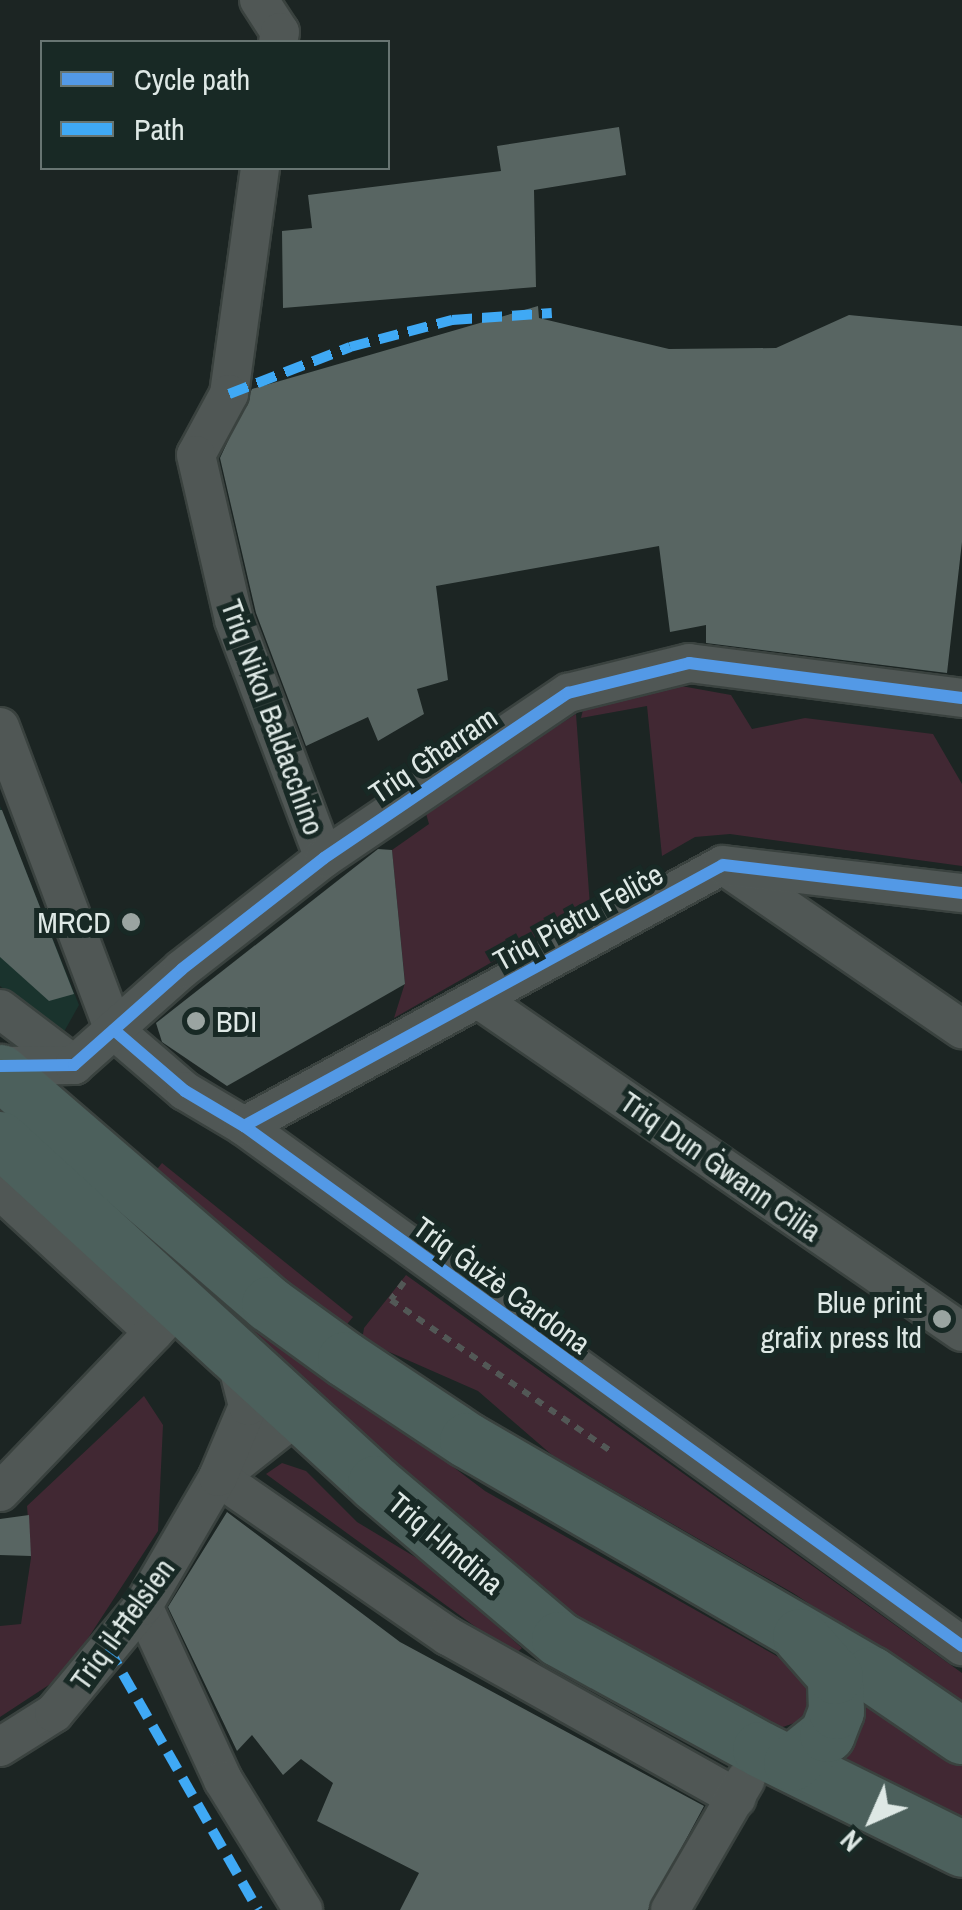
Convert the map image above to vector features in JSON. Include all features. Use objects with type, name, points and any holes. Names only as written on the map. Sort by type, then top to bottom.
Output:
[{"type":"highway","points":[[0,1069],[76,1141],[269,1304],[344,1359],[466,1440],[795,1630],[962,1736]]},
{"type":"highway","name":"Triq l-Imdina","points":[[0,1139],[168,1316],[234,1350],[300,1413],[559,1638],[775,1756],[962,1849]]},
{"type":"highway","points":[[775,1756],[827,1734],[836,1712],[835,1676],[795,1630]]},
{"type":"street","points":[[259,0],[280,32],[278,40]]},
{"type":"street","name":"Triq Nikol Baldacchino","points":[[260,170],[228,394],[196,455],[234,620],[324,858]]},
{"type":"street","name":"Triq Għarram","points":[[74,1065],[324,858],[568,693],[690,663],[962,698]]},
{"type":"street","points":[[0,727],[114,1030]]},
{"type":"street","points":[[723,864],[962,894]]},
{"type":"street","points":[[723,864],[962,1028]]},
{"type":"street","name":"Triq Pietru Feliċe","points":[[244,1126],[723,864]]},
{"type":"street","name":"Triq Dun Ġwann Cilia","points":[[480,1000],[962,1332]]},
{"type":"street","points":[[0,1009],[74,1065]]},
{"type":"street","name":"Triq Ġużè Cardona","points":[[114,1030],[185,1091],[244,1126],[421,1260],[962,1646]]},
{"type":"street","points":[[0,1069],[74,1065]]},
{"type":"street","points":[[74,1065],[76,1141]]},
{"type":"street","points":[[0,1190],[168,1316],[0,1492]]},
{"type":"street","name":"Triq il-Ħelsien","points":[[0,1747],[77,1690],[143,1606],[218,1477],[248,1406],[234,1350]]},
{"type":"street","name":"Triq il-Ħelsien","points":[[218,1477],[300,1413]]},
{"type":"street","points":[[218,1477],[448,1636],[737,1798]]},
{"type":"street","points":[[143,1606],[223,1780],[304,1910]]},
{"type":"street","points":[[670,1910],[737,1798],[775,1756]]},
{"type":"path","points":[[421,1260],[391,1300],[610,1451]]},
{"type":"shaded area","points":[[659,682],[731,695],[752,729],[805,718],[933,734],[962,784],[962,866],[730,834],[695,837],[662,856],[647,706],[581,718],[583,710]]},
{"type":"shaded area","points":[[576,714],[590,906],[394,1018],[405,983],[392,850],[429,824],[425,810]]},
{"type":"shaded area","points":[[0,806],[79,1005],[60,1039],[0,986]]},
{"type":"shaded area","points":[[0,1094],[258,1319],[485,1491],[782,1659],[806,1684],[811,1698],[806,1719],[774,1730],[670,1681],[531,1590],[0,1117]]},
{"type":"shaded area","points":[[162,1163],[353,1317],[343,1329],[154,1173]]},
{"type":"shaded area","points":[[406,1275],[962,1673],[962,1704],[793,1593],[552,1455],[478,1391],[362,1340],[364,1328]]},
{"type":"shaded area","points":[[144,1396],[163,1425],[158,1531],[64,1675],[0,1717],[0,1626],[21,1624],[31,1558],[27,1506]]},
{"type":"shaded area","points":[[282,1463],[306,1471],[357,1522],[430,1566],[522,1648],[514,1655],[266,1474]]},
{"type":"shaded area","points":[[861,1691],[962,1761],[962,1827],[835,1761]]},
{"type":"building","points":[[619,127],[626,175],[534,190],[536,287],[283,308],[282,231],[312,228],[308,195],[501,171],[497,146]]},
{"type":"building","points":[[538,306],[539,318],[669,349],[776,348],[849,315],[962,326],[962,542],[947,673],[706,643],[706,625],[670,632],[659,546],[436,586],[448,680],[417,689],[424,714],[378,741],[368,717],[306,746],[256,613],[220,458],[252,389]]},
{"type":"building","points":[[0,810],[74,994],[49,1001],[0,957]]},
{"type":"building","points":[[378,849],[392,850],[405,984],[227,1086],[162,1042],[156,1023]]},
{"type":"building","points":[[227,1512],[400,1642],[704,1806],[648,1910],[400,1910],[419,1873],[317,1821],[333,1783],[301,1759],[283,1775],[252,1735],[237,1751],[168,1607]]},
{"type":"building","points":[[29,1515],[31,1556],[0,1555],[0,1519]]},
{"type":"marked path","points":[[229,394],[350,347],[452,320],[552,313]]},
{"type":"marked path","points":[[108,1648],[258,1910]]},
{"type":"cycle path","points":[[0,1066],[74,1065],[182,969],[324,858],[568,693],[689,663],[962,698]]},
{"type":"cycle path","points":[[244,1126],[723,865],[962,893]]},
{"type":"cycle path","points":[[114,1030],[185,1091],[244,1126],[962,1646]]},
{"type":"place","name":"MRCD","points":[[131,922]]},
{"type":"place","name":"BDI","points":[[196,1021]]},
{"type":"place","name":"Blue print grafix press ltd","points":[[942,1319]]}]
